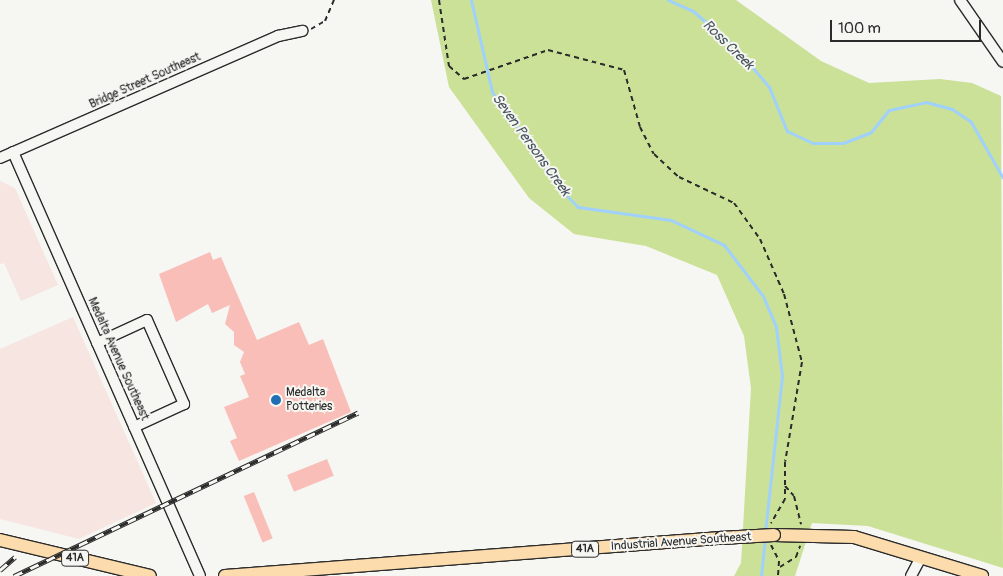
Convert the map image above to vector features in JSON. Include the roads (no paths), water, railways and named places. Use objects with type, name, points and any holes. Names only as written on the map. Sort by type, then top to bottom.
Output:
[{"type":"main road","name":"Industrial Avenue Southeast","points":[[225,576],[771,535],[854,537],[982,576]]},
{"type":"main road","name":"41A","points":[[0,540],[150,576]]},
{"type":"street","points":[[960,0],[1003,62]]},
{"type":"street","name":"Bridge Street Southeast","points":[[0,158],[278,36],[302,31]]},
{"type":"street","name":"Medalta Avenue Southeast","points":[[13,152],[200,576]]},
{"type":"street","points":[[97,343],[147,320],[184,404],[134,427]]},
{"type":"street","points":[[911,576],[921,557]]},
{"type":"waterway","name":"Seven Persons Creek","points":[[471,0],[492,92],[562,191],[578,207],[671,220],[724,245],[763,296],[776,327],[782,376],[765,533]]},
{"type":"waterway","name":"Ross Creek","points":[[668,0],[693,11],[737,49],[769,87],[787,131],[813,143],[843,143],[871,132],[889,110],[926,102],[952,109],[971,122],[1003,178]]},
{"type":"waterway","name":"Seven Persons Creek","points":[[761,576],[765,540]]},
{"type":"railway","points":[[14,576],[358,413]]},
{"type":"railway","points":[[0,570],[15,557]]},
{"type":"place","name":"Medalta Potteries","points":[[276,400]]}]
